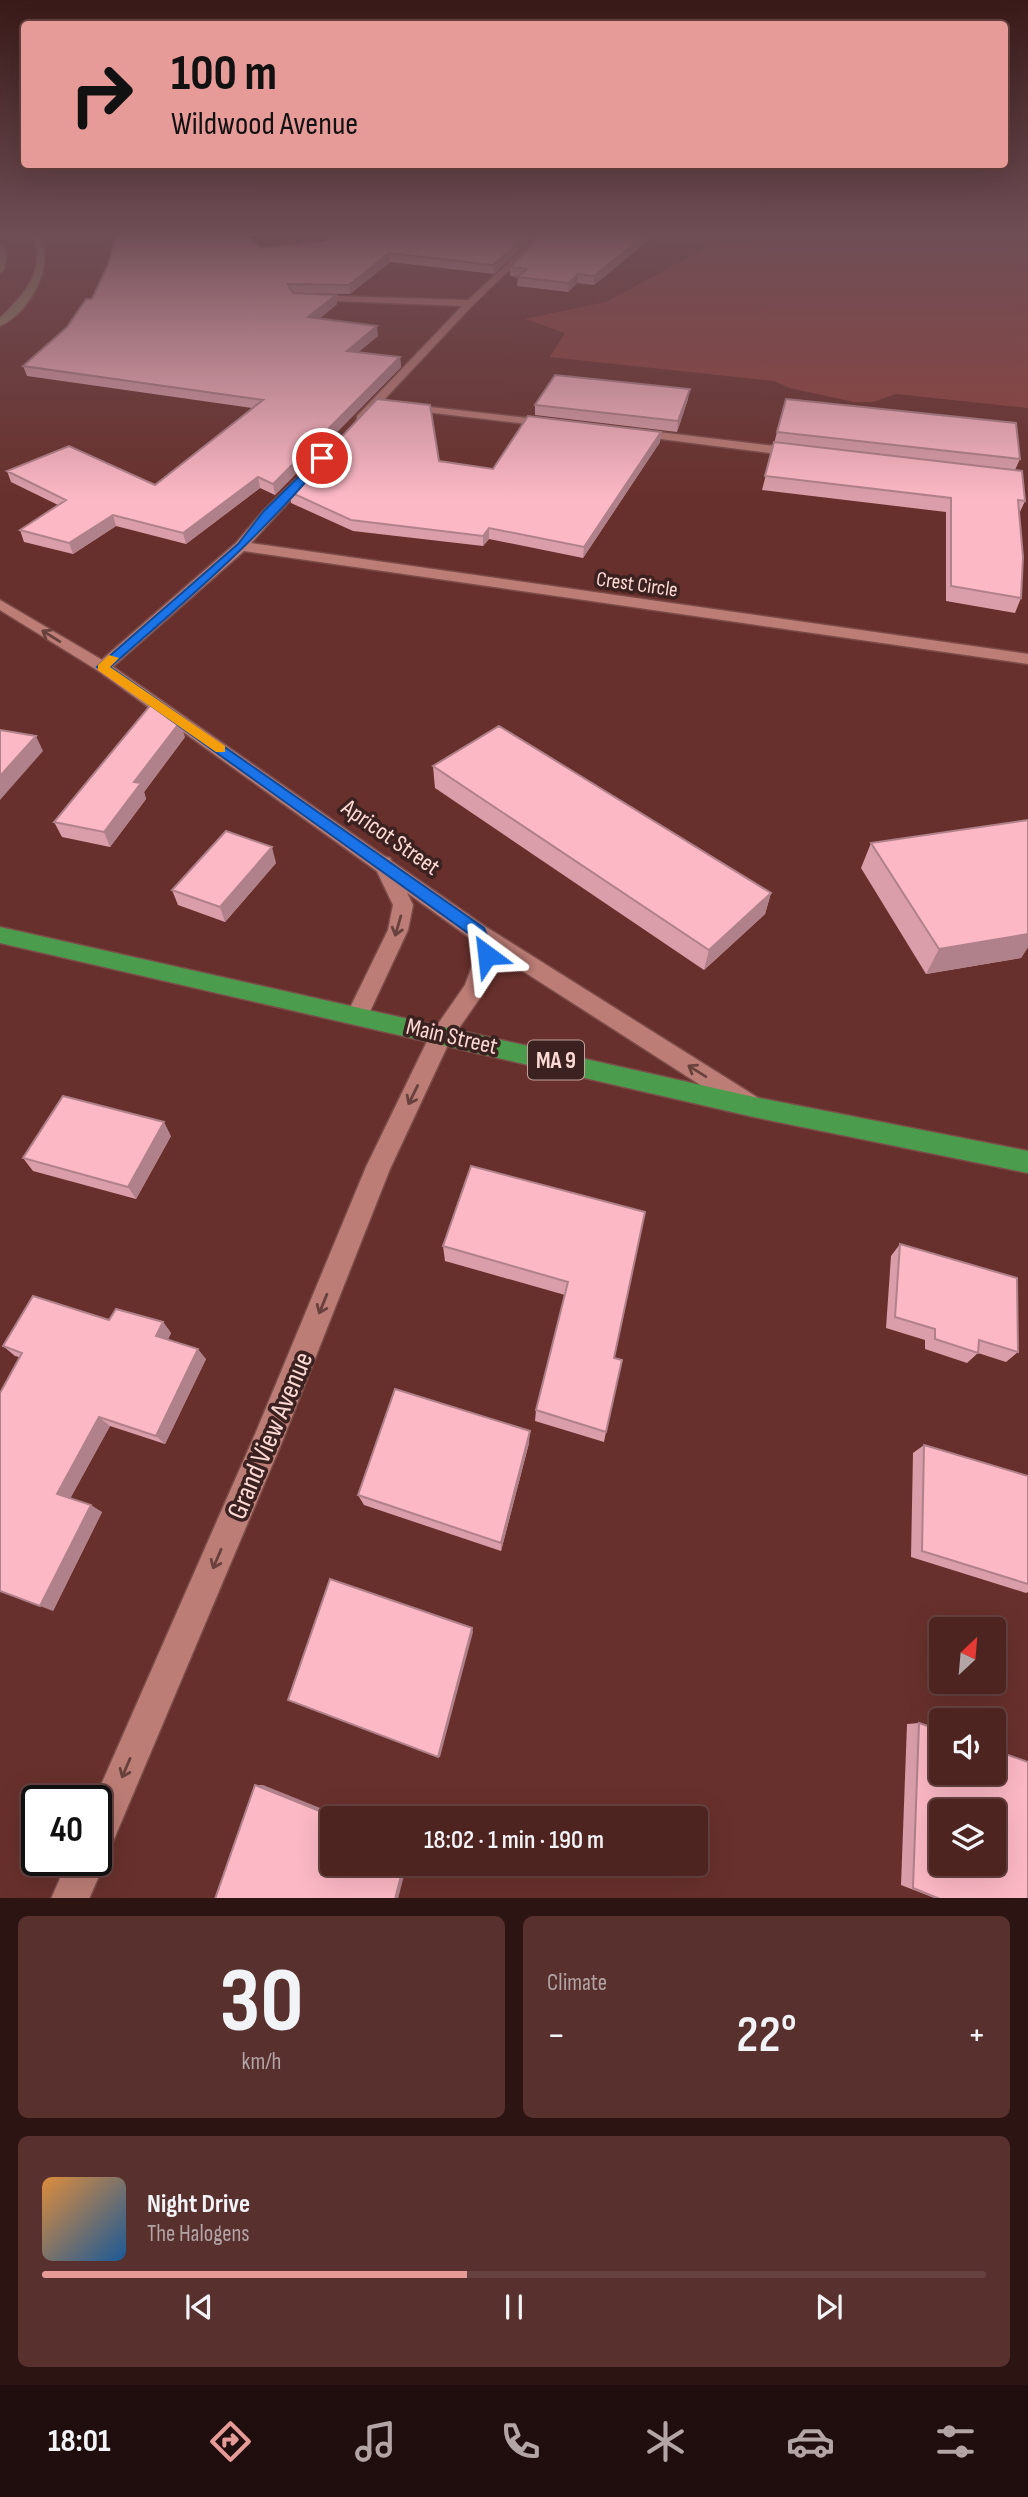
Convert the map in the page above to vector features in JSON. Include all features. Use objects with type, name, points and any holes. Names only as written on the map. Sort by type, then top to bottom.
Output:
[{"type":"highway","name":"Main Street","points":[[0,935],[358,1014],[754,1107],[1028,1162]]},
{"type":"street","points":[[103,667],[241,546],[268,513],[452,323]]},
{"type":"street","points":[[376,403],[560,425]]},
{"type":"street","points":[[615,431],[808,453]]},
{"type":"street","name":"Crest Circle","points":[[241,546],[491,585],[1028,659]]},
{"type":"street","name":"Apricot Street","points":[[0,604],[103,667],[479,933],[754,1107]]},
{"type":"street","points":[[358,1014],[398,930],[403,905],[383,863]]},
{"type":"street","name":"Grand View Avenue","points":[[112,1801],[267,1442],[378,1167],[442,1034],[474,989],[487,955],[479,933]]},
{"type":"street","points":[[70,1898],[79,1876]]},
{"type":"shaded area","points":[[535,323],[1028,323],[1028,408],[896,394],[873,402],[854,402],[790,388],[774,381],[550,357],[565,333]]},
{"type":"building","points":[[70,323],[351,323],[377,326],[347,351],[400,357],[273,484],[258,477],[183,533],[113,515],[69,543],[20,530],[66,500],[7,471],[69,446],[155,485],[263,400],[23,366]]},
{"type":"building","points":[[555,375],[690,389],[678,421],[535,405]]},
{"type":"building","points":[[377,399],[430,405],[439,461],[493,469],[528,416],[661,432],[584,547],[489,528],[483,536],[351,520],[290,492]]},
{"type":"building","points":[[786,399],[1016,423],[1020,459],[777,432]]},
{"type":"building","points":[[774,442],[1022,471],[1025,501],[1018,500],[1023,557],[1021,598],[951,586],[951,498],[765,476]]},
{"type":"building","points":[[153,702],[180,722],[134,782],[141,783],[104,832],[54,822]]},
{"type":"building","points":[[499,726],[771,893],[709,950],[433,766]]},
{"type":"building","points":[[0,730],[36,736],[0,776]]},
{"type":"building","points":[[1028,820],[1028,934],[939,949],[871,843]]},
{"type":"building","points":[[226,831],[272,847],[220,907],[172,890]]},
{"type":"building","points":[[63,1096],[164,1122],[128,1187],[23,1158]]},
{"type":"building","points":[[471,1166],[645,1212],[614,1358],[622,1360],[606,1432],[536,1410],[568,1282],[443,1246]]},
{"type":"building","points":[[900,1244],[1017,1278],[1018,1352],[979,1340],[978,1353],[935,1339],[935,1329],[895,1317]]},
{"type":"building","points":[[33,1296],[109,1320],[116,1309],[163,1322],[156,1336],[198,1349],[156,1436],[99,1417],[57,1494],[91,1505],[40,1606],[0,1591],[0,1393],[22,1353],[3,1346]]},
{"type":"building","points":[[395,1389],[530,1431],[501,1543],[358,1495]]},
{"type":"building","points":[[924,1445],[1028,1476],[1028,1584],[922,1551]]},
{"type":"building","points":[[330,1579],[472,1628],[438,1757],[288,1700]]},
{"type":"building","points":[[919,1723],[929,1726],[929,1785],[1006,1785],[1006,1754],[1028,1762],[1028,1898],[938,1898],[913,1888]]},
{"type":"building","points":[[255,1785],[320,1811],[320,1876],[401,1876],[395,1898],[215,1898]]},
{"type":"slow traffic","points":[[113,658],[103,667],[220,749]]},
{"type":"route","points":[[322,458],[268,513],[241,546],[103,667],[479,933],[487,955]]}]
